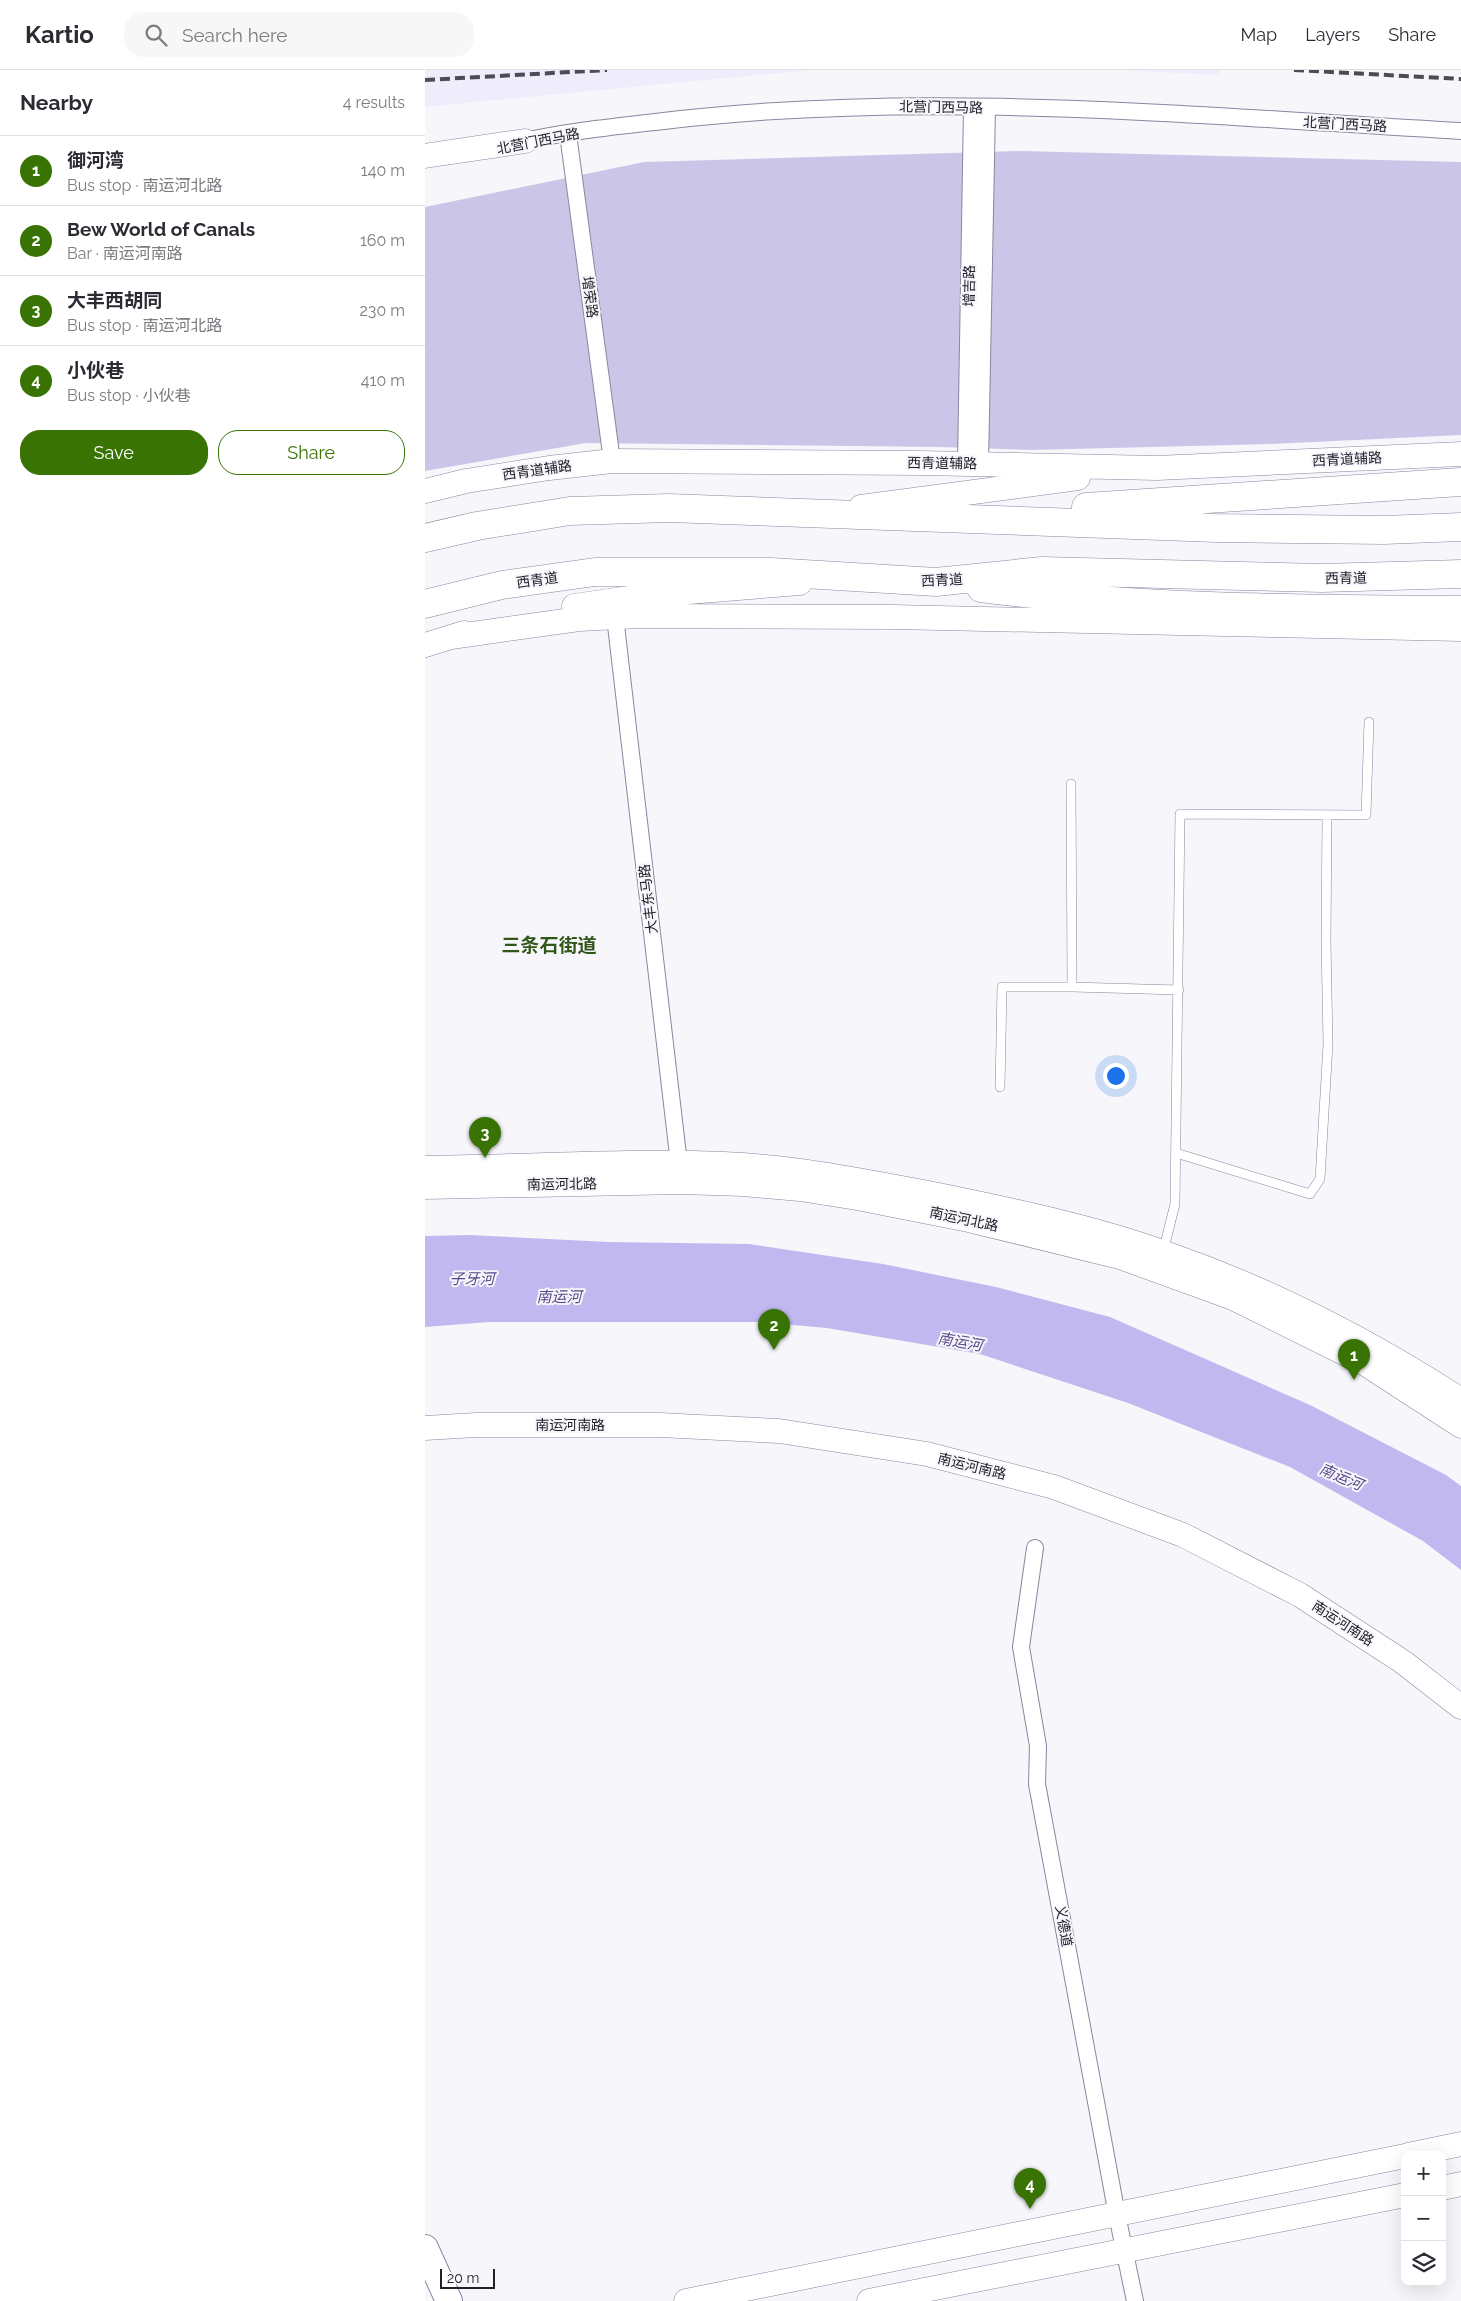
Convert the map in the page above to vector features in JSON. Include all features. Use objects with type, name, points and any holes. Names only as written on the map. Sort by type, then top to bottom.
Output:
[{"type":"highway","points":[[953,517],[1461,482]]},
{"type":"highway","points":[[425,538],[477,526],[570,511],[669,508],[1216,528],[1384,530],[1461,527]]},
{"type":"highway","name":"西青道","points":[[425,604],[502,585],[595,572],[771,572],[935,582],[1042,571],[1322,578],[1461,574]]},
{"type":"highway","points":[[935,582],[1054,597],[1233,606],[1461,610]]},
{"type":"main road","points":[[425,2248],[449,2301]]},
{"type":"street","name":"北营门西马路","points":[[425,166],[525,141],[568,134],[729,114],[886,107],[1072,109],[1461,131]]},
{"type":"street","name":"增吉路","points":[[973,464],[979,108]]},
{"type":"street","name":"增荣路","points":[[568,134],[612,461]]},
{"type":"street","points":[[425,156],[525,141]]},
{"type":"street","name":"西青道辅路","points":[[425,491],[466,481],[612,461],[973,464],[1157,468],[1461,454]]},
{"type":"street","points":[[818,512],[1157,468]]},
{"type":"street","points":[[425,645],[513,618],[570,606],[651,595],[851,578]]},
{"type":"street","points":[[451,638],[579,619],[615,617],[903,617],[1461,629]]},
{"type":"street","name":"大丰东马路","points":[[615,617],[680,1172]]},
{"type":"street","name":"南运河北路","points":[[425,1168],[680,1172],[892,1204],[1120,1256],[1161,1261],[1229,1277],[1323,1320],[1411,1368],[1461,1400]]},
{"type":"street","name":"南运河北路","points":[[425,1187],[680,1172]]},
{"type":"street","name":"南运河北路","points":[[1161,1261],[1364,1363],[1461,1425]]},
{"type":"street","name":"南运河南路","points":[[425,1428],[476,1425],[660,1425],[779,1431],[927,1454],[1054,1487],[1183,1535],[1301,1595],[1403,1662],[1461,1708]]},
{"type":"street","name":"义德道","points":[[1035,1548],[1021,1647],[1038,1746],[1037,1784],[1117,2215],[1135,2301]]},
{"type":"street","points":[[1428,2151],[1461,2144]]},
{"type":"street","points":[[686,2301],[1401,2157]]},
{"type":"street","points":[[1446,2187],[1461,2184]]},
{"type":"street","points":[[869,2301],[1401,2196]]},
{"type":"lane","points":[[1161,1261],[1175,1204],[1180,814],[1366,815],[1369,722]]},
{"type":"lane","points":[[1071,784],[1072,987]]},
{"type":"lane","points":[[1176,1153],[1309,1194],[1320,1179],[1328,1044],[1326,941],[1327,816]]},
{"type":"lane","points":[[1000,1087],[1002,987],[1179,990]]},
{"type":"shaded area","points":[[425,70],[811,70],[425,107]]},
{"type":"shaded area","points":[[1120,70],[1219,70],[1219,75]]},
{"type":"shaded area","points":[[1021,151],[1461,162],[1461,435],[1271,444],[1031,450],[940,447],[586,443],[425,471],[425,207],[644,162]]},
{"type":"water","name":"子牙河","points":[[469,1235],[609,1242],[749,1244],[883,1264],[996,1287],[1110,1317],[1310,1405],[1446,1475],[1461,1486],[1461,1570],[1423,1541],[1290,1467],[1128,1403],[980,1354],[827,1328],[758,1322],[489,1322],[425,1327],[425,1236]]},
{"type":"railway","points":[[425,80],[607,70]]},
{"type":"railway","points":[[1294,70],[1461,79]]},
{"type":"place","name":"大丰西胡同","points":[[485,1158]]},
{"type":"place","name":"Bew World of Canals","points":[[774,1350]]},
{"type":"place","name":"御河湾","points":[[1354,1380]]},
{"type":"place","name":"小伙巷","points":[[1030,2209]]},
{"type":"district","name":"三条石街道","points":[[549,945]]},
{"type":"water label","name":"南运河","points":[[559,1297]]},
{"type":"water label","name":"南运河","points":[[960,1342]]},
{"type":"water label","name":"南运河","points":[[1341,1477]]}]
